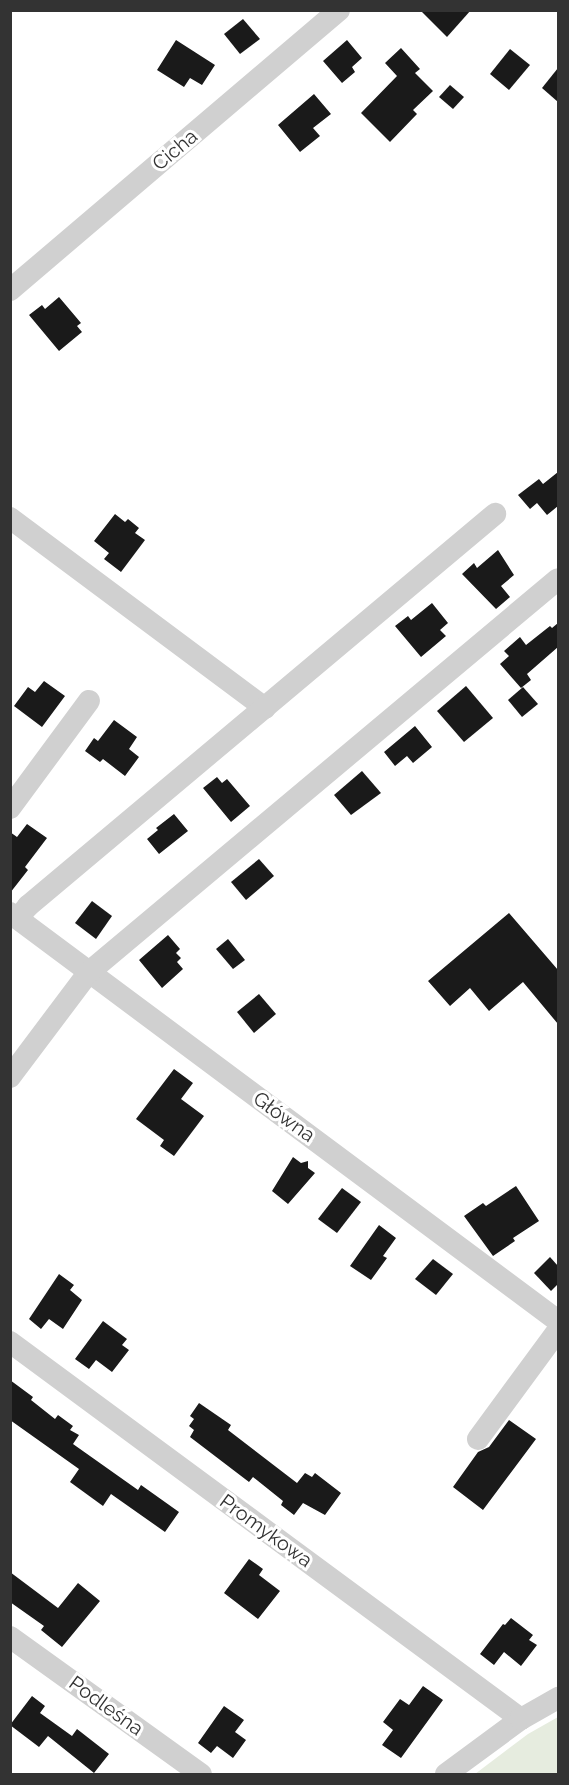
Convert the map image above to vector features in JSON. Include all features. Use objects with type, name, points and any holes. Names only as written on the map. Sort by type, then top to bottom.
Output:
[{"type":"street","name":"Cicha","points":[[10,290],[339,10]]},
{"type":"street","points":[[14,916],[495,514]]},
{"type":"street","points":[[10,518],[265,708]]},
{"type":"street","points":[[10,1077],[88,973],[558,579]]},
{"type":"street","points":[[10,808],[89,701]]},
{"type":"street","name":"Główna","points":[[14,916],[558,1321]]},
{"type":"street","points":[[478,1439],[558,1330]]},
{"type":"street","name":"Promykowa","points":[[10,1342],[521,1719]]},
{"type":"street","name":"Podleśna","points":[[10,1636],[201,1774]]},
{"type":"street","points":[[446,1774],[521,1719],[558,1698]]},
{"type":"shaded area","points":[[558,1717],[558,1774],[475,1774],[528,1734]]},
{"type":"building","points":[[420,10],[471,10],[447,37]]},
{"type":"building","points":[[243,19],[260,39],[240,54],[224,34]]},
{"type":"building","points":[[176,40],[215,65],[202,85],[190,78],[184,87],[157,70]]},
{"type":"building","points":[[347,40],[362,58],[352,67],[355,72],[342,83],[323,61]]},
{"type":"building","points":[[401,48],[420,69],[415,73],[433,91],[413,110],[417,114],[390,142],[361,113],[397,76],[385,63]]},
{"type":"building","points":[[510,49],[530,65],[509,90],[490,74]]},
{"type":"building","points":[[558,68],[558,102],[542,88]]},
{"type":"building","points":[[450,85],[464,97],[453,109],[439,97]]},
{"type":"building","points":[[314,94],[331,114],[313,128],[320,136],[300,152],[278,125]]},
{"type":"building","points":[[59,297],[81,323],[77,326],[82,332],[59,351],[29,315],[42,305],[45,309]]},
{"type":"building","points":[[558,472],[558,506],[547,515],[537,503],[530,509],[518,495],[539,479],[543,484]]},
{"type":"building","points":[[115,514],[125,522],[128,519],[139,528],[135,533],[145,540],[121,572],[104,559],[109,553],[94,541]]},
{"type":"building","points":[[498,550],[514,575],[501,586],[510,597],[496,609],[462,574],[474,563],[477,568]]},
{"type":"building","points":[[432,603],[448,623],[440,630],[446,636],[421,657],[395,626],[408,616],[411,620]]},
{"type":"building","points":[[558,623],[558,647],[527,674],[531,680],[521,688],[500,664],[509,656],[504,651],[520,637],[526,645],[550,626],[552,628]]},
{"type":"building","points":[[44,681],[65,696],[42,727],[14,706],[28,687],[35,692]]},
{"type":"building","points":[[466,686],[493,718],[464,742],[437,711]]},
{"type":"building","points":[[523,687],[538,704],[522,717],[508,700]]},
{"type":"building","points":[[114,720],[137,737],[129,749],[139,757],[125,776],[103,759],[100,762],[85,751],[94,738],[98,741]]},
{"type":"building","points":[[415,726],[432,747],[413,763],[407,756],[395,766],[384,752]]},
{"type":"building","points":[[362,771],[381,793],[351,815],[334,795]]},
{"type":"building","points":[[217,777],[222,783],[227,779],[250,806],[231,822],[203,788]]},
{"type":"building","points":[[174,814],[188,831],[159,854],[147,839],[158,830],[156,828]]},
{"type":"building","points":[[27,824],[47,838],[25,867],[28,870],[10,893],[10,832],[17,837]]},
{"type":"building","points":[[259,859],[274,876],[246,900],[231,882]]},
{"type":"building","points":[[92,901],[112,916],[96,939],[75,923]]},
{"type":"building","points":[[509,913],[558,970],[558,1024],[523,982],[489,1011],[470,988],[450,1006],[428,981]]},
{"type":"building","points":[[168,935],[180,949],[176,953],[181,958],[177,962],[183,969],[162,988],[139,960]]},
{"type":"building","points":[[228,939],[245,960],[233,969],[216,949]]},
{"type":"building","points":[[259,994],[276,1014],[254,1033],[237,1012]]},
{"type":"building","points":[[174,1069],[193,1083],[181,1099],[204,1116],[174,1156],[160,1146],[164,1140],[136,1119]]},
{"type":"building","points":[[293,1157],[301,1163],[308,1161],[308,1168],[315,1173],[288,1204],[272,1191]]},
{"type":"building","points":[[516,1186],[539,1221],[513,1238],[515,1241],[493,1256],[464,1216],[483,1203],[486,1206]]},
{"type":"building","points":[[342,1188],[361,1202],[337,1233],[318,1219]]},
{"type":"building","points":[[379,1225],[396,1238],[383,1256],[387,1258],[371,1280],[350,1266]]},
{"type":"building","points":[[550,1257],[558,1266],[558,1284],[551,1291],[534,1273]]},
{"type":"building","points":[[433,1259],[453,1274],[436,1295],[415,1279]]},
{"type":"building","points":[[59,1274],[74,1285],[70,1290],[82,1300],[63,1329],[49,1319],[41,1329],[29,1319]]},
{"type":"building","points":[[103,1321],[127,1339],[122,1345],[129,1350],[112,1372],[96,1360],[89,1369],[75,1359]]},
{"type":"building","points":[[10,1380],[33,1397],[31,1400],[55,1419],[58,1415],[73,1426],[70,1430],[79,1435],[73,1444],[138,1490],[141,1485],[179,1512],[165,1532],[111,1494],[103,1506],[70,1482],[79,1469],[10,1420]]},
{"type":"building","points":[[199,1403],[231,1425],[228,1430],[297,1483],[305,1473],[312,1477],[315,1473],[341,1493],[325,1515],[303,1503],[294,1515],[281,1505],[283,1501],[253,1477],[249,1482],[190,1437],[194,1430],[189,1426],[194,1419],[190,1416]]},
{"type":"building","points":[[509,1420],[536,1439],[483,1510],[453,1487],[478,1452],[489,1447]]},
{"type":"building","points":[[249,1559],[263,1569],[259,1575],[280,1591],[258,1619],[224,1593]]},
{"type":"building","points":[[10,1572],[58,1608],[78,1583],[100,1601],[62,1647],[41,1630],[44,1626],[10,1602]]},
{"type":"building","points":[[511,1618],[533,1635],[529,1640],[537,1645],[521,1666],[504,1652],[494,1665],[480,1654],[503,1624],[505,1625]]},
{"type":"building","points":[[423,1686],[443,1700],[401,1758],[382,1745],[393,1730],[383,1722],[400,1699],[409,1705]]},
{"type":"building","points":[[32,1696],[45,1706],[40,1713],[72,1736],[77,1729],[109,1754],[94,1773],[48,1736],[39,1747],[10,1725]]},
{"type":"building","points":[[224,1706],[244,1720],[235,1732],[246,1740],[233,1758],[217,1746],[211,1753],[198,1743]]}]
